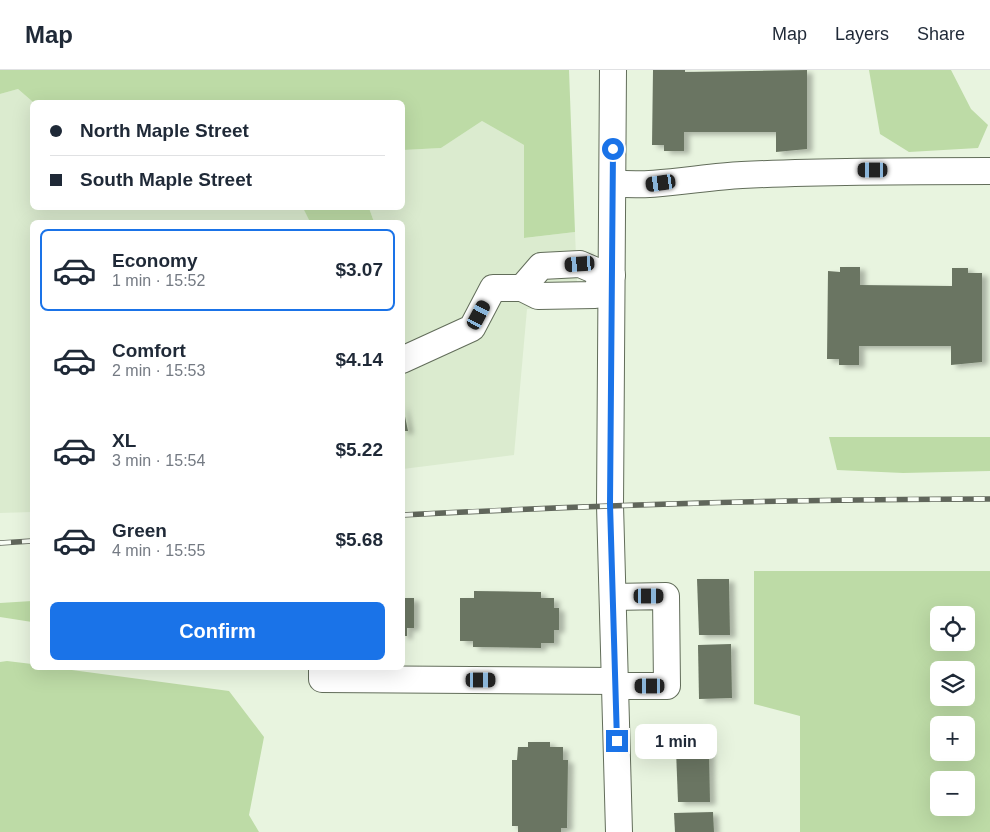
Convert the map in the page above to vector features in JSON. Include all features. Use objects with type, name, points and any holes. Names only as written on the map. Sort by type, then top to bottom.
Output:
[{"type":"street","points":[[613,70],[613,183],[608,275],[610,504],[619,832]]},
{"type":"street","points":[[613,183],[644,185],[695,178],[834,170],[990,171]]},
{"type":"street","points":[[405,359],[472,328],[493,288],[522,288],[542,266],[580,264],[608,275]]},
{"type":"street","points":[[322,670],[322,679],[667,686],[666,596],[613,597]]},
{"type":"shaded area","points":[[18,89],[31,100],[30,210],[304,210],[309,220],[30,220],[30,512],[0,513],[0,94]]},
{"type":"shaded area","points":[[482,121],[524,145],[525,238],[575,232],[578,307],[527,309],[514,455],[405,469],[405,220],[373,220],[370,210],[405,210],[405,150],[441,148]]},
{"type":"green space","points":[[0,70],[569,70],[575,232],[524,238],[524,145],[482,121],[441,148],[405,150],[405,100],[31,100],[18,89],[0,94]]},
{"type":"green space","points":[[869,70],[951,70],[971,109],[988,125],[978,148],[909,152],[880,134]]},
{"type":"green space","points":[[304,210],[370,210],[373,220],[309,220]]},
{"type":"green space","points":[[829,437],[990,437],[990,471],[903,473],[837,470]]},
{"type":"green space","points":[[754,571],[990,571],[990,832],[800,832],[800,716],[754,704]]},
{"type":"green space","points":[[30,601],[30,622],[0,617],[0,603]]},
{"type":"green space","points":[[0,662],[30,664],[30,670],[72,670],[229,691],[264,737],[249,815],[259,832],[0,832]]},
{"type":"building","points":[[653,70],[685,70],[685,72],[807,70],[807,149],[776,152],[776,132],[684,132],[684,151],[664,151],[664,145],[652,145]]},
{"type":"building","points":[[840,267],[860,267],[860,285],[952,286],[952,268],[968,268],[968,273],[982,273],[982,362],[951,365],[951,346],[859,346],[859,365],[839,365],[839,359],[827,359],[828,271],[840,272]]},
{"type":"building","points":[[405,416],[408,431],[405,431]]},
{"type":"building","points":[[697,579],[729,579],[730,635],[699,635]]},
{"type":"building","points":[[474,591],[541,592],[541,598],[554,598],[554,608],[559,608],[559,630],[554,630],[554,643],[541,643],[541,648],[473,647],[473,641],[460,641],[460,598],[474,598]]},
{"type":"building","points":[[405,598],[414,598],[414,628],[407,628],[407,636],[405,636]]},
{"type":"building","points":[[731,644],[732,698],[699,699],[698,645]]},
{"type":"building","points":[[528,742],[550,742],[550,747],[563,747],[563,760],[568,760],[567,828],[561,828],[561,832],[518,832],[518,826],[512,826],[512,760],[517,760],[518,747],[528,747]]},
{"type":"building","points":[[709,749],[710,802],[678,802],[676,750]]},
{"type":"building","points":[[713,812],[714,832],[675,832],[674,813]]},
{"type":"railway","points":[[405,515],[696,503],[990,499]]},
{"type":"railway","points":[[0,543],[30,541]]},
{"type":"route","points":[[613,149],[610,504],[617,741]]}]
